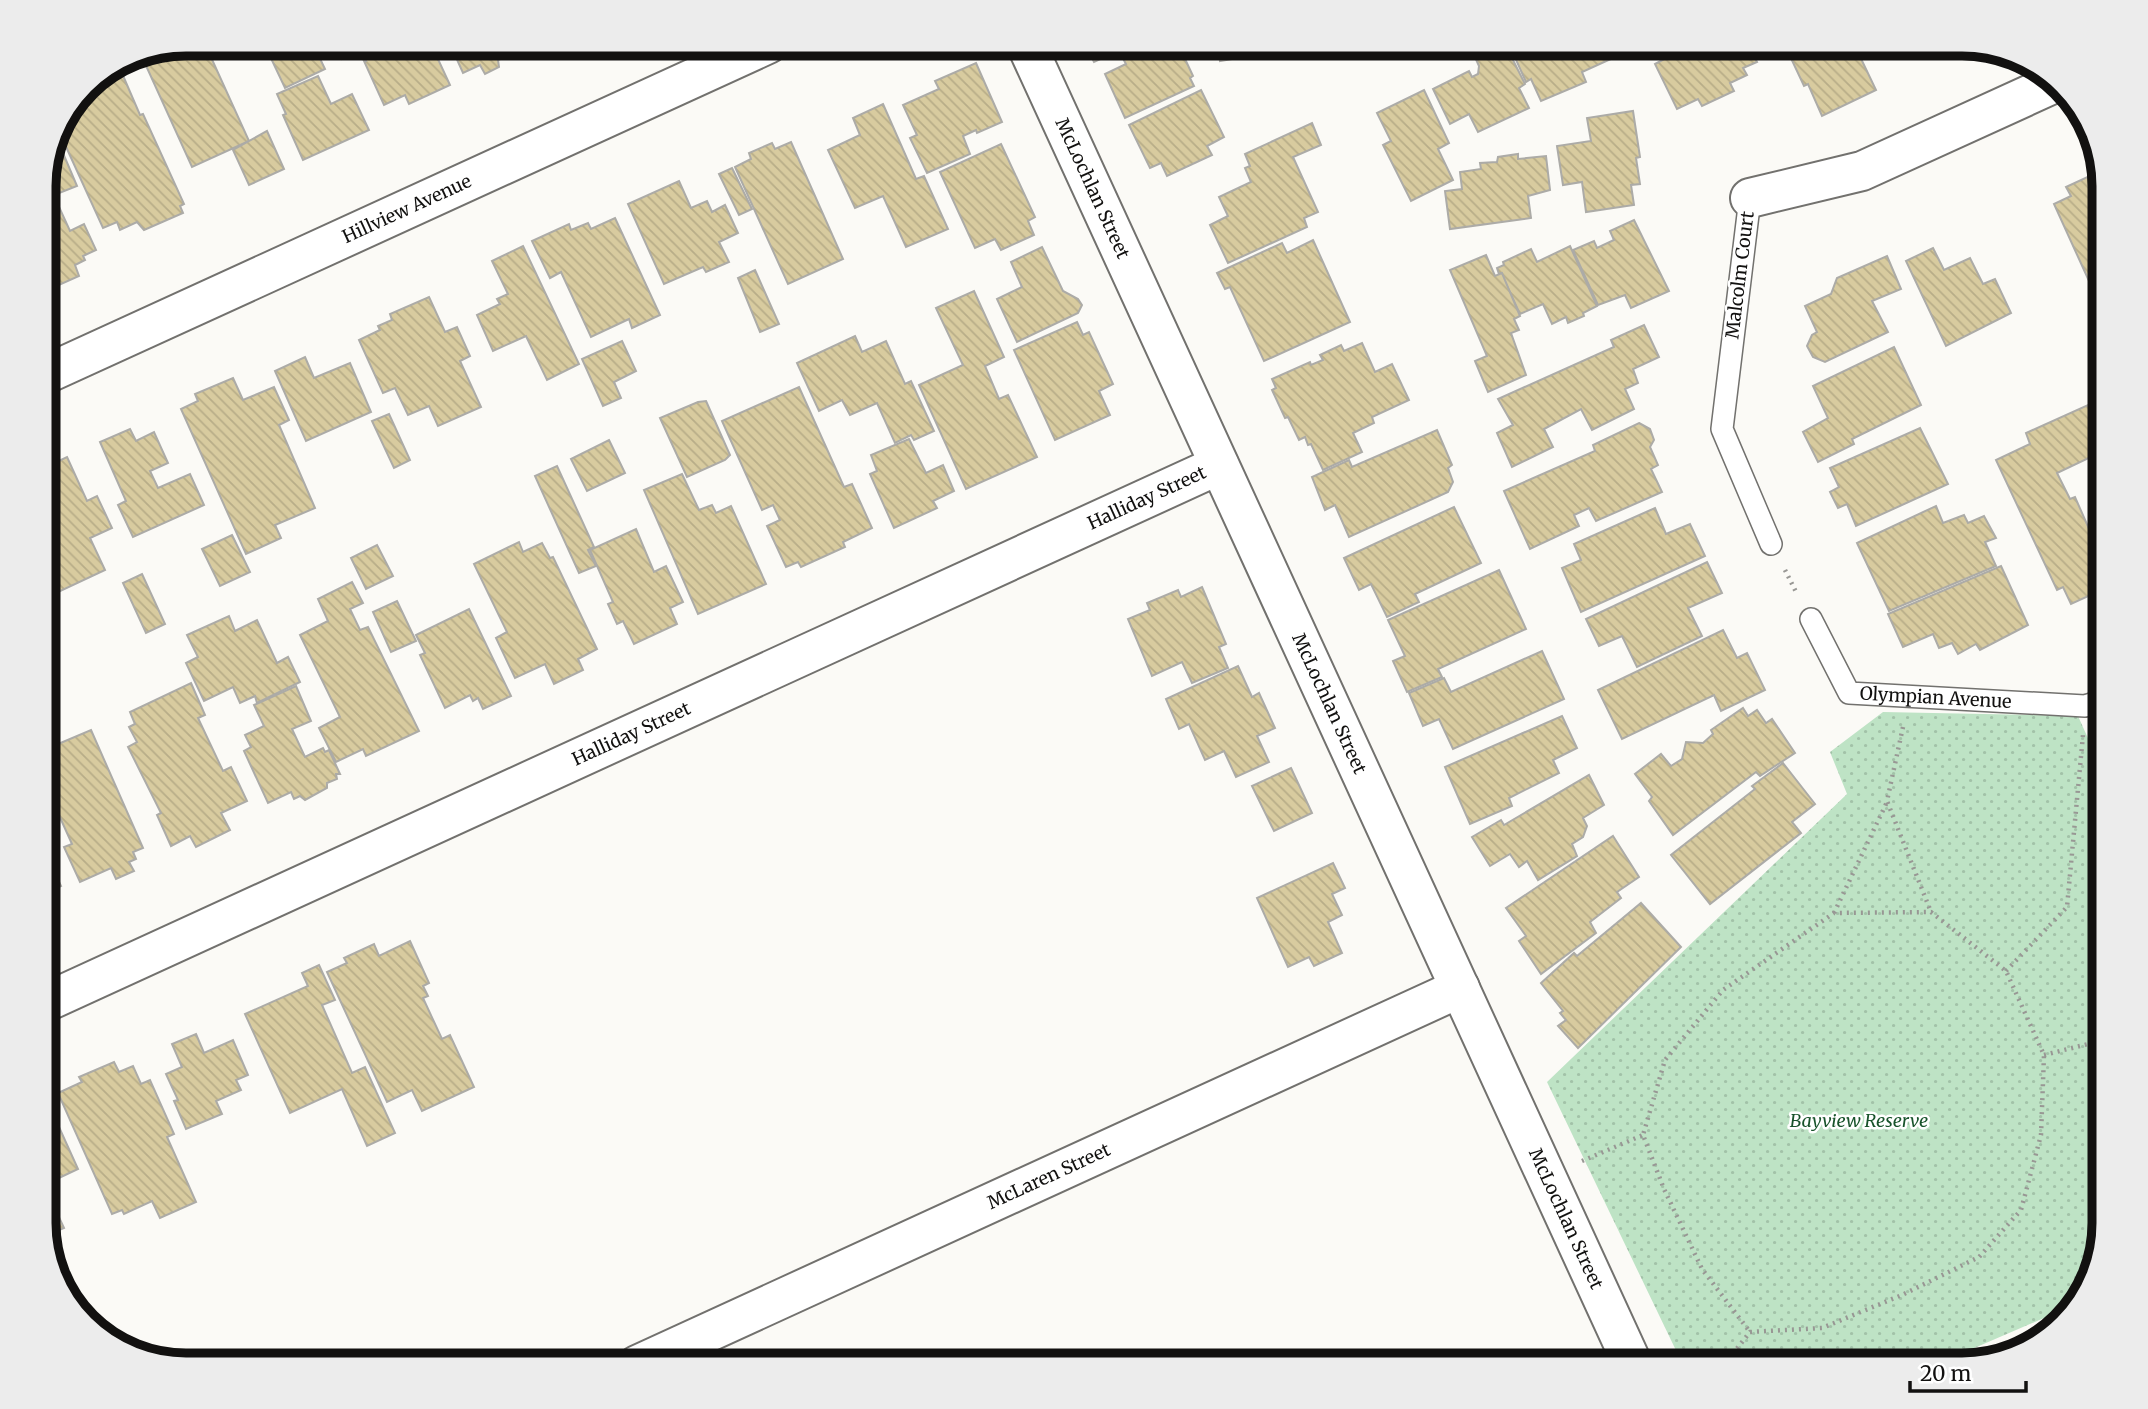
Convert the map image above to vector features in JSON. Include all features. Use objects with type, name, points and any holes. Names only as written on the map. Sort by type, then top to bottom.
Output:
[{"type":"street","name":"Hillview Avenue","points":[[56,370],[742,56]]},
{"type":"street","name":"McLochlan Street","points":[[1032,56],[1628,1353]]},
{"type":"street","name":"Malcolm Court","points":[[1750,198],[1862,171],[2046,87]]},
{"type":"street","name":"Halliday Street","points":[[56,998],[1219,465]]},
{"type":"street","name":"McLaren Street","points":[[663,1353],[1460,988]]},
{"type":"lane","name":"Malcolm Court","points":[[1750,198],[1722,429],[1771,544]]},
{"type":"lane","name":"Olympian Avenue","points":[[1811,619],[1849,693],[2092,703]]},
{"type":"path","points":[[1771,544],[1811,619]]},
{"type":"path","points":[[1750,1332],[1702,1269],[1664,1189],[1643,1135],[1665,1060],[1723,990],[1834,913],[1887,801],[1909,696]]},
{"type":"path","points":[[2006,971],[2067,907],[2079,795],[2092,720]]},
{"type":"path","points":[[1733,1353],[1750,1332],[1822,1328],[1902,1295],[1979,1257],[2021,1210],[2040,1135],[2044,1055],[2006,971],[1931,912],[1887,801]]},
{"type":"path","points":[[1834,913],[1931,912]]},
{"type":"path","points":[[2044,1055],[2092,1043]]},
{"type":"path","points":[[1547,1177],[1643,1135]]},
{"type":"green space","name":"Bayview Reserve","points":[[1883,712],[2078,716],[2092,747],[2092,1223],[2088,1257],[2079,1281],[2056,1313],[1963,1353],[1677,1353],[1547,1082],[1847,794],[1830,752]]},
{"type":"building","points":[[177,56],[210,56],[249,141],[192,167],[145,63]]},
{"type":"building","points":[[270,56],[319,56],[325,69],[285,88]]},
{"type":"building","points":[[364,56],[437,56],[450,85],[409,104],[405,95],[384,105]]},
{"type":"building","points":[[455,56],[507,56],[498,60],[499,67],[485,74],[480,65],[463,73]]},
{"type":"building","points":[[1091,56],[1107,56],[1094,62]]},
{"type":"building","points":[[1122,56],[1184,56],[1193,76],[1190,78],[1194,86],[1125,118],[1105,74],[1126,64]]},
{"type":"building","points":[[1219,56],[1249,56],[1220,61]]},
{"type":"building","points":[[1474,56],[1511,56],[1525,84],[1519,88],[1529,108],[1478,132],[1469,114],[1450,124],[1433,89],[1469,71],[1472,77],[1478,74],[1479,66]]},
{"type":"building","points":[[1514,56],[1613,58],[1582,72],[1586,82],[1541,101],[1531,79],[1526,82]]},
{"type":"building","points":[[1670,56],[1754,56],[1757,62],[1743,68],[1747,75],[1730,83],[1734,91],[1702,106],[1698,99],[1677,109],[1655,64]]},
{"type":"building","points":[[1790,56],[1860,56],[1876,90],[1822,116],[1808,84],[1804,86]]},
{"type":"building","points":[[976,63],[1002,122],[963,136],[970,154],[927,173],[910,138],[917,135],[903,105],[939,89],[935,81]]},
{"type":"building","points":[[122,73],[184,204],[180,206],[183,213],[144,230],[137,222],[120,230],[117,222],[103,228],[64,142],[73,121],[88,100]]},
{"type":"building","points":[[318,76],[331,104],[352,94],[369,130],[303,160],[283,115],[286,114],[277,94]]},
{"type":"building","points":[[1201,90],[1224,137],[1207,146],[1212,155],[1167,176],[1161,163],[1150,168],[1129,125]]},
{"type":"building","points":[[1424,90],[1449,143],[1438,149],[1453,180],[1411,201],[1383,145],[1391,141],[1377,113]]},
{"type":"building","points":[[883,104],[916,179],[924,176],[948,229],[906,247],[883,196],[855,208],[828,150],[860,135],[853,118]]},
{"type":"building","points":[[1633,111],[1640,157],[1636,158],[1640,184],[1631,185],[1634,205],[1586,212],[1582,182],[1563,185],[1557,146],[1591,141],[1587,118]]},
{"type":"building","points":[[1312,123],[1321,145],[1293,157],[1318,212],[1304,218],[1307,227],[1228,263],[1210,225],[1228,216],[1219,197],[1251,182],[1245,168],[1250,166],[1245,154]]},
{"type":"building","points":[[267,131],[284,169],[249,185],[233,150]]},
{"type":"building","points":[[791,142],[843,259],[788,284],[735,167],[751,159],[749,153],[772,143],[775,149]]},
{"type":"building","points":[[1001,144],[1035,217],[1028,221],[1034,235],[1001,250],[995,239],[975,248],[940,172]]},
{"type":"building","points":[[60,153],[63,153],[77,186],[56,194]]},
{"type":"building","points":[[1518,154],[1518,159],[1546,156],[1550,190],[1528,196],[1531,218],[1450,229],[1445,191],[1462,189],[1460,172],[1481,169],[1480,163],[1497,162],[1498,157]]},
{"type":"building","points":[[732,168],[752,209],[739,215],[719,174]]},
{"type":"building","points":[[2091,175],[2092,288],[2054,204],[2071,196],[2066,187]]},
{"type":"building","points":[[679,181],[691,208],[707,201],[712,212],[725,205],[738,233],[719,242],[729,262],[706,272],[703,267],[664,284],[628,204]]},
{"type":"building","points":[[56,200],[70,231],[84,224],[96,250],[83,256],[85,260],[75,265],[79,276],[56,286]]},
{"type":"building","points":[[615,218],[660,315],[632,328],[629,319],[591,337],[561,272],[550,278],[532,241],[569,224],[571,230],[588,223],[591,229]]},
{"type":"building","points":[[1634,220],[1669,291],[1631,308],[1625,295],[1598,305],[1573,250],[1594,241],[1597,248],[1614,240],[1610,231]]},
{"type":"building","points":[[1313,240],[1350,322],[1264,361],[1230,287],[1225,289],[1217,273],[1282,243],[1287,253]]},
{"type":"building","points":[[523,246],[579,364],[547,380],[526,336],[493,351],[477,315],[500,304],[497,299],[508,294],[492,261]]},
{"type":"building","points":[[1570,246],[1597,306],[1568,323],[1566,317],[1552,324],[1543,304],[1520,314],[1497,268],[1504,265],[1503,262],[1531,249],[1537,262]]},
{"type":"building","points":[[1042,247],[1063,291],[1078,299],[1082,305],[1078,313],[1017,342],[997,299],[1022,287],[1011,262]]},
{"type":"building","points":[[1933,248],[1944,270],[1970,258],[1983,284],[1995,279],[2011,313],[1946,346],[1906,261]]},
{"type":"building","points":[[1486,255],[1495,276],[1502,273],[1520,316],[1514,319],[1519,330],[1511,333],[1526,375],[1488,392],[1475,361],[1487,356],[1450,270]]},
{"type":"building","points":[[1887,256],[1901,289],[1872,301],[1888,332],[1825,362],[1813,357],[1807,346],[1812,335],[1817,332],[1805,306],[1831,294],[1837,278]]},
{"type":"building","points":[[755,270],[779,324],[760,332],[738,278]]},
{"type":"building","points":[[974,291],[1004,357],[985,366],[999,399],[1008,395],[1037,457],[966,489],[919,385],[963,365],[936,308]]},
{"type":"building","points":[[429,297],[445,332],[457,327],[470,356],[460,361],[481,407],[438,426],[429,406],[408,415],[395,388],[383,393],[359,340],[380,330],[378,326],[392,320],[390,314]]},
{"type":"building","points":[[1077,322],[1083,335],[1089,332],[1113,384],[1099,391],[1110,415],[1055,440],[1014,350]]},
{"type":"building","points":[[1644,325],[1659,357],[1633,369],[1638,383],[1625,389],[1634,409],[1592,430],[1581,409],[1544,429],[1553,447],[1512,467],[1497,433],[1513,425],[1498,399],[1614,347],[1611,340]]},
{"type":"building","points":[[855,336],[862,352],[886,341],[905,384],[911,381],[934,431],[914,440],[911,435],[895,443],[877,403],[850,415],[842,400],[819,411],[797,363]]},
{"type":"building","points":[[622,341],[636,371],[614,382],[621,398],[603,406],[582,359]]},
{"type":"building","points":[[1362,343],[1375,372],[1392,364],[1409,400],[1372,417],[1374,423],[1353,433],[1362,452],[1323,470],[1311,444],[1308,445],[1305,437],[1299,440],[1288,417],[1285,418],[1272,390],[1276,388],[1272,379],[1310,362],[1311,365],[1323,360],[1320,355],[1341,345],[1344,351]]},
{"type":"building","points":[[1894,347],[1921,405],[1852,439],[1854,444],[1818,462],[1803,432],[1828,418],[1813,386]]},
{"type":"building","points":[[305,357],[314,378],[350,363],[371,412],[306,441],[275,371]]},
{"type":"building","points":[[233,378],[243,400],[274,387],[289,420],[279,425],[315,508],[275,525],[281,538],[246,554],[181,409],[198,401],[195,394]]},
{"type":"building","points":[[799,387],[844,487],[852,484],[872,528],[843,542],[845,547],[801,567],[798,562],[786,567],[767,526],[780,520],[773,505],[762,510],[722,421]]},
{"type":"building","points":[[706,401],[730,455],[725,460],[687,477],[660,418]]},
{"type":"building","points":[[2088,405],[2092,416],[2092,456],[2057,473],[2070,499],[2075,497],[2092,536],[2092,594],[2071,604],[2063,587],[2057,590],[1996,460],[2030,444],[2026,433]]},
{"type":"building","points":[[389,414],[410,460],[394,468],[372,421]]},
{"type":"building","points":[[1639,423],[1650,429],[1654,440],[1650,447],[1658,465],[1651,469],[1662,492],[1596,521],[1589,508],[1574,515],[1579,526],[1530,549],[1504,491],[1595,451],[1593,445]]},
{"type":"building","points":[[1920,428],[1948,484],[1856,526],[1847,504],[1838,508],[1830,492],[1839,487],[1830,468]]},
{"type":"building","points":[[130,429],[136,441],[154,432],[168,463],[150,471],[158,488],[190,474],[204,505],[133,537],[118,505],[126,501],[100,442]]},
{"type":"building","points":[[1437,430],[1452,465],[1448,468],[1453,482],[1448,492],[1349,537],[1335,505],[1325,510],[1312,477],[1349,460],[1352,467]]},
{"type":"building","points":[[909,439],[926,473],[943,465],[954,491],[933,501],[937,508],[894,528],[870,474],[877,471],[871,455]]},
{"type":"building","points":[[609,440],[625,473],[587,491],[571,459]]},
{"type":"building","points":[[67,457],[87,501],[97,496],[112,528],[90,538],[105,570],[56,593],[56,462]]},
{"type":"building","points":[[557,466],[594,547],[588,550],[596,566],[579,573],[535,476]]},
{"type":"building","points":[[682,474],[699,510],[712,505],[716,513],[731,506],[766,584],[698,614],[644,490]]},
{"type":"building","points":[[1936,506],[1943,523],[1964,515],[1968,523],[1984,516],[1996,538],[1985,542],[1996,566],[1889,611],[1857,543]]},
{"type":"building","points":[[1454,507],[1481,563],[1415,594],[1419,602],[1387,617],[1371,584],[1359,590],[1344,558]]},
{"type":"building","points":[[1655,508],[1666,534],[1690,524],[1705,556],[1581,612],[1562,568],[1581,560],[1574,544]]},
{"type":"building","points":[[636,529],[654,572],[666,566],[683,602],[670,608],[677,624],[634,644],[623,621],[617,624],[608,604],[613,602],[590,550]]},
{"type":"building","points":[[232,535],[250,572],[220,586],[202,549]]},
{"type":"building","points":[[519,542],[523,552],[542,543],[550,558],[553,557],[597,649],[578,659],[583,670],[554,684],[545,664],[515,678],[496,638],[507,632],[474,564]]},
{"type":"building","points":[[377,545],[393,576],[366,589],[351,558]]},
{"type":"building","points":[[1707,562],[1722,593],[1688,608],[1702,636],[1637,667],[1622,636],[1599,646],[1586,619]]},
{"type":"building","points":[[2001,566],[2028,625],[1980,650],[1976,644],[1958,654],[1952,643],[1939,648],[1933,634],[1903,647],[1888,614]]},
{"type":"building","points":[[1499,570],[1526,629],[1438,669],[1442,677],[1407,692],[1393,661],[1405,656],[1388,620]]},
{"type":"building","points":[[142,574],[165,624],[146,633],[123,583]]},
{"type":"building","points":[[352,582],[363,603],[350,609],[360,630],[368,627],[419,731],[366,756],[363,749],[336,762],[319,728],[340,717],[300,635],[328,621],[318,599]]},
{"type":"building","points":[[1202,587],[1226,644],[1219,647],[1228,668],[1192,683],[1182,662],[1152,676],[1128,619],[1150,610],[1147,603],[1178,590],[1181,597]]},
{"type":"building","points":[[397,601],[416,641],[391,652],[373,612]]},
{"type":"building","points":[[469,609],[511,696],[483,709],[478,698],[473,701],[470,695],[445,708],[420,655],[425,653],[416,635]]},
{"type":"building","points":[[229,616],[235,631],[257,620],[277,663],[288,657],[300,682],[257,703],[255,696],[240,703],[233,687],[204,701],[186,663],[198,657],[187,635]]},
{"type":"building","points":[[1723,630],[1737,658],[1747,653],[1765,690],[1721,711],[1714,695],[1622,739],[1598,690]]},
{"type":"building","points":[[1542,651],[1564,699],[1453,749],[1439,719],[1423,726],[1409,693],[1444,678],[1451,692]]},
{"type":"building","points":[[1238,666],[1252,697],[1259,693],[1275,728],[1257,736],[1269,762],[1236,777],[1224,751],[1205,760],[1189,724],[1179,729],[1166,699]]},
{"type":"building","points":[[191,683],[205,715],[198,718],[223,771],[231,767],[247,801],[221,813],[230,830],[196,847],[190,836],[171,846],[157,815],[161,813],[128,747],[137,742],[129,727],[135,724],[130,712]]},
{"type":"building","points":[[296,686],[311,721],[292,729],[305,757],[323,748],[325,752],[329,750],[340,774],[336,774],[337,779],[327,783],[327,788],[305,800],[300,796],[294,799],[291,792],[268,803],[244,751],[251,747],[245,735],[264,726],[254,705]]},
{"type":"building","points":[[1743,708],[1748,716],[1757,710],[1766,723],[1772,719],[1795,753],[1760,776],[1756,772],[1673,835],[1649,801],[1652,797],[1635,774],[1661,754],[1671,766],[1682,759],[1686,742],[1703,743],[1713,734],[1711,730]]},
{"type":"building","points":[[1562,716],[1577,748],[1553,760],[1559,773],[1509,798],[1512,806],[1470,824],[1445,767]]},
{"type":"building","points":[[91,730],[143,848],[133,852],[136,859],[129,862],[134,871],[116,879],[111,868],[80,882],[64,847],[72,844],[56,809],[56,745]]},
{"type":"building","points":[[1783,763],[1815,804],[1792,822],[1801,833],[1710,904],[1671,855],[1755,789],[1752,786]]},
{"type":"building","points":[[1291,768],[1312,813],[1274,831],[1252,786]]},
{"type":"building","points":[[1589,775],[1604,805],[1583,818],[1587,826],[1583,837],[1572,844],[1577,856],[1538,880],[1527,861],[1519,867],[1510,854],[1490,866],[1472,837],[1501,820],[1504,825]]},
{"type":"building","points":[[1613,836],[1639,877],[1617,892],[1621,898],[1590,922],[1596,933],[1541,974],[1519,941],[1526,936],[1506,908]]},
{"type":"building","points":[[1333,863],[1345,888],[1332,894],[1342,915],[1328,922],[1342,953],[1314,966],[1309,957],[1288,967],[1257,898]]},
{"type":"building","points":[[56,875],[61,886],[56,888]]},
{"type":"building","points":[[1641,903],[1681,947],[1578,1048],[1558,1026],[1566,1020],[1560,1013],[1563,1011],[1541,983],[1574,953],[1577,956]]},
{"type":"building","points":[[410,941],[429,983],[423,986],[428,996],[423,998],[442,1039],[450,1035],[474,1087],[422,1111],[412,1090],[387,1102],[327,972],[347,963],[344,958],[374,944],[379,956]]},
{"type":"building","points":[[319,965],[335,1000],[322,1005],[352,1073],[365,1067],[395,1133],[367,1146],[342,1089],[290,1113],[245,1014],[308,986],[302,973]]},
{"type":"building","points":[[196,1034],[204,1053],[233,1040],[248,1075],[236,1080],[241,1090],[216,1101],[222,1114],[186,1129],[174,1101],[178,1100],[166,1074],[182,1067],[172,1044]]},
{"type":"building","points":[[114,1062],[119,1072],[133,1066],[141,1084],[150,1080],[174,1134],[167,1137],[196,1202],[160,1218],[152,1201],[124,1214],[122,1210],[112,1214],[58,1093],[82,1082],[79,1077]]},
{"type":"building","points":[[56,1120],[78,1169],[56,1179]]},
{"type":"building","points":[[56,1211],[64,1228],[56,1231]]}]
